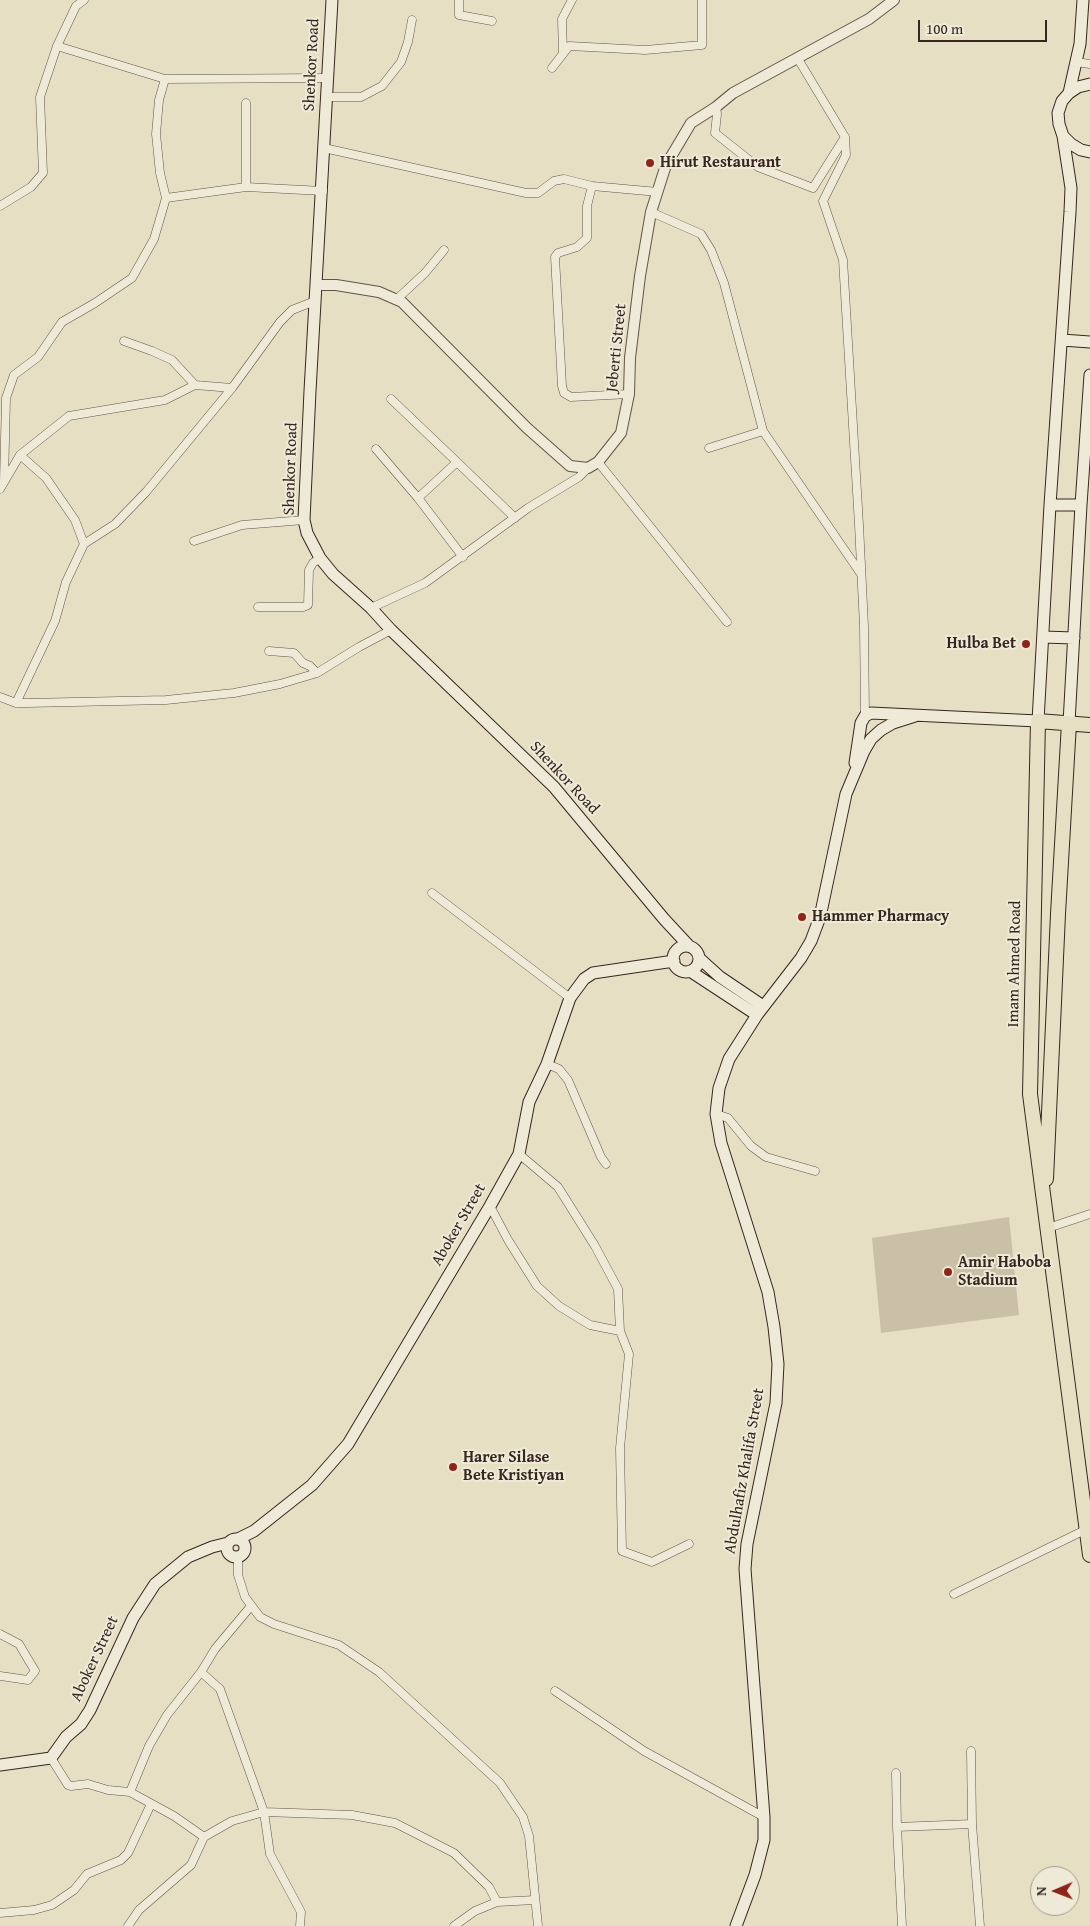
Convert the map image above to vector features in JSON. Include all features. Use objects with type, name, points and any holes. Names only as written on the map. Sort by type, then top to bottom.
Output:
[{"type":"highway","points":[[1038,721],[1090,725]]},
{"type":"highway","name":"Imam Ahmed Road","points":[[1038,721],[1030,1094],[1090,1555]]},
{"type":"highway","name":"Imam Ahmed Road","points":[[1045,1207],[1058,914],[1069,723]]},
{"type":"main road","name":"Shenkor Road","points":[[332,0],[304,520],[307,533],[320,558],[333,574],[371,608],[391,630],[554,786],[664,919],[683,948]]},
{"type":"main road","points":[[1069,93],[1080,44],[1083,0]]},
{"type":"main road","points":[[854,773],[856,745],[861,723],[865,716],[871,712],[915,716],[1038,721],[1071,188],[1058,112],[1062,101],[1069,93],[1078,87],[1090,84]]},
{"type":"main road","points":[[1063,136],[1081,150],[1090,152]]},
{"type":"main road","points":[[1062,340],[1090,342]]},
{"type":"main road","points":[[1069,723],[1090,375]]},
{"type":"main road","points":[[1050,505],[1081,505]]},
{"type":"main road","points":[[1043,638],[1074,638]]},
{"type":"main road","points":[[854,773],[871,739],[893,723],[915,716]]},
{"type":"main road","name":"Abdulhafiz Khalifa Street","points":[[736,1926],[755,1875],[764,1840],[764,1816],[745,1569],[747,1544],[776,1404],[778,1364],[768,1292],[729,1173],[716,1114],[719,1088],[729,1059],[760,1011],[801,958],[811,941],[820,917],[846,794],[854,773]]},
{"type":"main road","points":[[746,1032],[740,997],[699,958],[696,950],[683,948],[674,957],[678,969],[690,971],[740,997],[760,1011]]},
{"type":"main road","points":[[690,971],[697,965],[699,958]]},
{"type":"main road","name":"Aboker Street","points":[[51,1758],[66,1737],[81,1724],[90,1710],[132,1618],[155,1584],[188,1557],[212,1547],[236,1547],[312,1485],[348,1444],[519,1154],[529,1102],[547,1064],[570,998],[584,979],[593,973],[674,961]]},
{"type":"main road","points":[[740,997],[778,987]]},
{"type":"main road","points":[[0,1765],[51,1758]]},
{"type":"street","points":[[0,206],[31,187],[43,173],[40,97],[57,46],[76,6],[84,0]]},
{"type":"street","points":[[460,0],[459,16],[492,21]]},
{"type":"street","points":[[563,54],[562,19],[572,0]]},
{"type":"street","points":[[552,68],[569,46],[645,50],[702,45],[702,0]]},
{"type":"street","name":"Jeberti Street","points":[[588,468],[598,462],[621,433],[628,394],[630,358],[640,276],[651,212],[666,165],[691,123],[716,107],[733,93],[869,19],[894,0]]},
{"type":"street","points":[[327,98],[361,97],[382,86],[401,62],[408,42],[412,20]]},
{"type":"street","points":[[57,46],[165,79],[327,78]]},
{"type":"street","points":[[798,59],[845,137],[846,155],[823,201],[843,260],[861,575],[865,716]]},
{"type":"street","points":[[1076,62],[1090,64]]},
{"type":"street","points":[[4,481],[6,398],[14,375],[38,358],[62,322],[96,303],[132,278],[154,239],[166,198],[160,173],[156,134],[159,100],[165,79]]},
{"type":"street","points":[[246,103],[246,187]]},
{"type":"street","points":[[716,107],[715,133],[758,167],[813,188],[845,137]]},
{"type":"street","points":[[324,148],[526,193],[538,193],[554,181],[564,179],[592,186],[658,192]]},
{"type":"street","points":[[592,186],[587,206],[587,238],[577,247],[558,253],[555,257],[562,386],[564,393],[571,397],[628,394]]},
{"type":"street","points":[[166,198],[246,187],[323,191]]},
{"type":"street","points":[[651,212],[701,234],[711,250],[724,283],[763,431],[861,575]]},
{"type":"street","points":[[397,299],[425,273],[444,250]]},
{"type":"street","points":[[316,285],[379,292],[402,302],[527,428],[570,466],[588,468]]},
{"type":"street","points":[[16,703],[55,620],[66,582],[84,544],[115,524],[146,492],[232,388],[280,322],[292,310],[315,301]]},
{"type":"street","points":[[124,341],[152,350],[172,360],[195,385]]},
{"type":"street","points":[[0,489],[20,455],[70,416],[106,408],[165,400],[195,385],[232,388]]},
{"type":"street","points":[[391,399],[515,518]]},
{"type":"street","points":[[709,448],[763,431]]},
{"type":"street","points":[[376,449],[418,498],[463,557]]},
{"type":"street","points":[[20,455],[46,478],[75,520],[84,544]]},
{"type":"street","points":[[418,498],[457,462]]},
{"type":"street","points":[[598,462],[728,622]]},
{"type":"street","points":[[371,608],[425,583],[528,508],[579,477],[588,468]]},
{"type":"street","points":[[194,541],[242,525],[304,520]]},
{"type":"street","points":[[258,607],[303,607],[308,605],[309,570],[313,563],[320,558]]},
{"type":"street","points":[[0,697],[16,703],[166,700],[234,693],[280,684],[317,673],[391,630]]},
{"type":"street","points":[[268,651],[294,653],[303,663],[310,666],[317,673]]},
{"type":"street","points":[[432,893],[570,998]]},
{"type":"street","points":[[547,1064],[559,1069],[568,1080],[601,1157],[606,1164]]},
{"type":"street","points":[[716,1114],[728,1118],[751,1146],[766,1158],[815,1170]]},
{"type":"street","points":[[519,1154],[558,1187],[595,1246],[618,1289],[620,1331],[629,1354],[620,1448],[622,1551],[652,1562],[689,1544]]},
{"type":"street","points":[[490,1206],[508,1240],[537,1286],[559,1306],[590,1325],[620,1331]]},
{"type":"street","points":[[1048,1228],[1090,1214]]},
{"type":"street","points":[[954,1594],[1086,1529]]},
{"type":"street","points":[[236,1547],[238,1575],[245,1597],[260,1617],[274,1624],[339,1644],[379,1672],[500,1783],[523,1817],[529,1836],[538,1926]]},
{"type":"street","points":[[130,1792],[149,1746],[167,1715],[201,1672],[215,1649],[250,1606]]},
{"type":"street","points":[[0,1634],[19,1644],[35,1671],[28,1680],[0,1676]]},
{"type":"street","points":[[201,1672],[220,1689],[264,1812],[270,1854],[301,1912],[300,1926]]},
{"type":"street","points":[[555,1690],[644,1751],[764,1816]]},
{"type":"street","points":[[971,1751],[972,1824],[980,1926]]},
{"type":"street","points":[[51,1758],[68,1785],[88,1784],[108,1790],[130,1792],[174,1816],[204,1837]]},
{"type":"street","points":[[896,1773],[896,1826],[902,1926]]},
{"type":"street","points":[[0,1913],[34,1910],[52,1905],[74,1890],[87,1874],[121,1860],[128,1853],[151,1804]]},
{"type":"street","points":[[128,1926],[139,1910],[191,1865],[204,1837],[232,1820],[264,1812],[352,1815],[394,1823],[454,1852],[489,1887],[496,1902]]},
{"type":"street","points":[[896,1826],[972,1824]]},
{"type":"street","points":[[454,1926],[475,1911],[496,1902],[535,1900]]},
{"type":"shaded area","points":[[1009,1217],[1019,1315],[881,1333],[872,1238]]},
{"type":"place","name":"Hirut Restaurant","points":[[650,163]]},
{"type":"place","name":"Hulba Bet","points":[[1026,644]]},
{"type":"place","name":"Hammer Pharmacy","points":[[802,917]]},
{"type":"place","name":"Amir Haboba Stadium","points":[[948,1272]]},
{"type":"place","name":"Harer Silase Bete Kristiyan","points":[[453,1467]]}]
